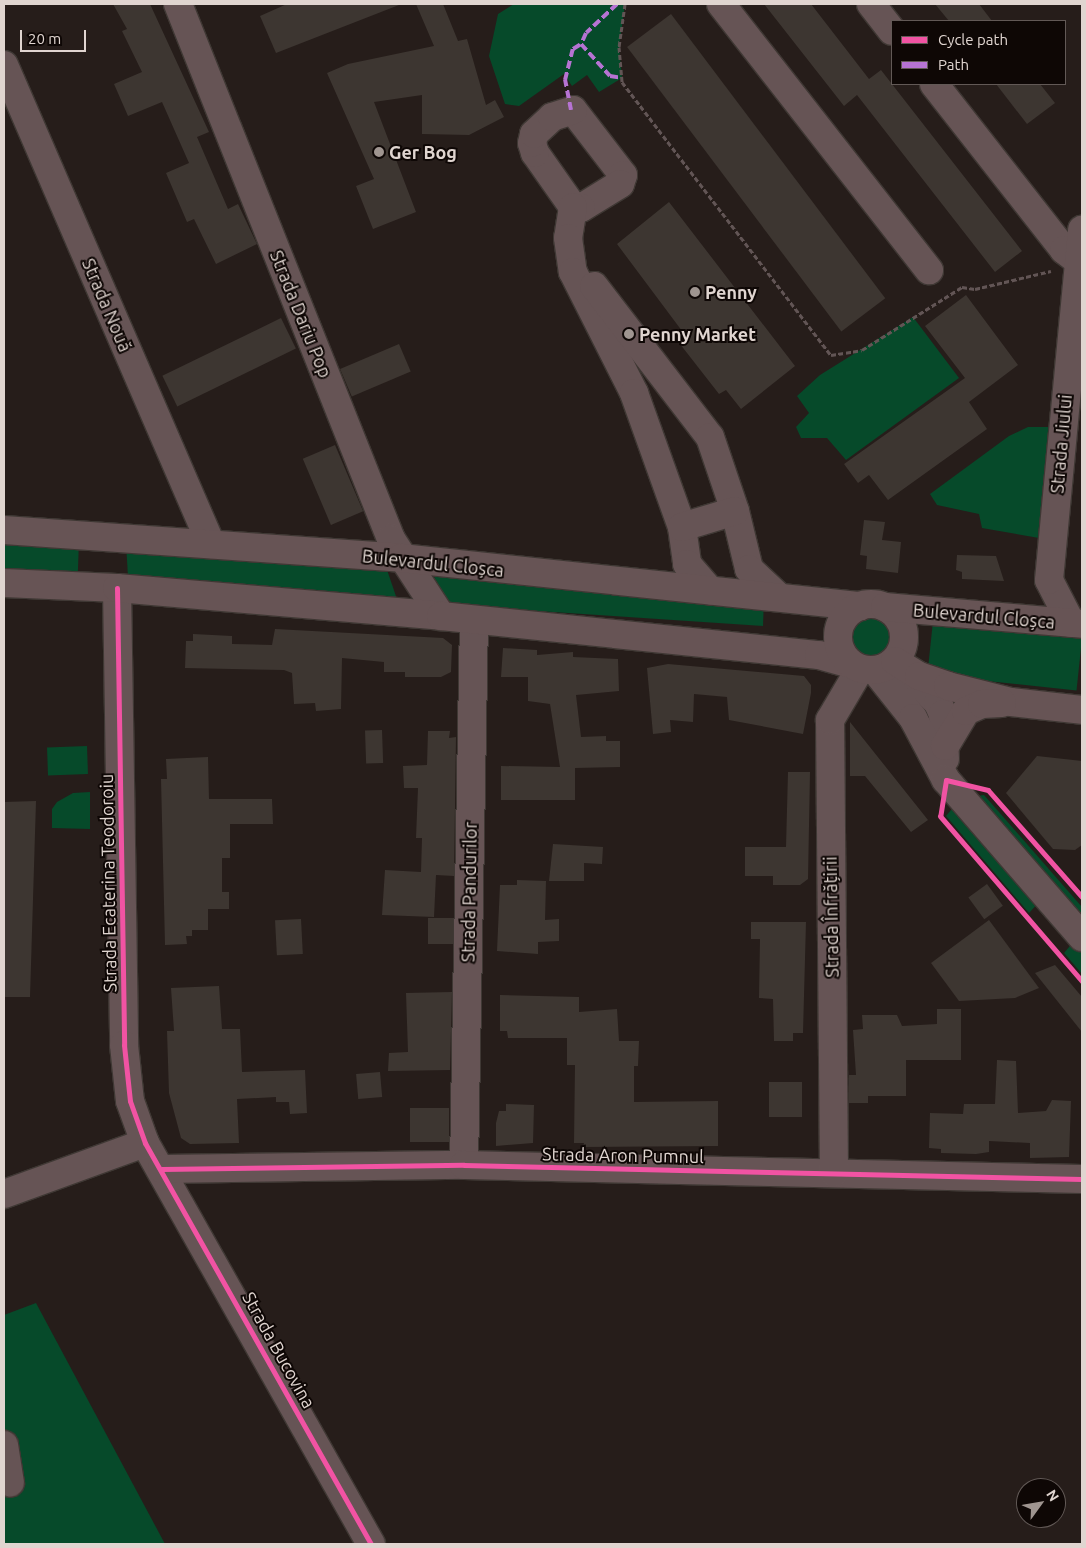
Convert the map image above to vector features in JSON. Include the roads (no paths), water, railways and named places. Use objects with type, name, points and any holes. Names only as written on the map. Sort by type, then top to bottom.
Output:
[{"type":"main road","name":"Bulevardul Cloșca","points":[[4,530],[401,558],[585,580],[777,595],[873,607],[1076,623]]},
{"type":"main road","points":[[4,583],[117,588],[441,616],[819,655],[1012,702],[1082,710]]},
{"type":"main road","points":[[873,607],[902,625],[904,637],[870,666],[839,643],[838,632],[843,620],[873,607]]},
{"type":"main road","points":[[945,746],[966,711],[982,704],[1012,702]]},
{"type":"street","name":"Strada Dariu Pop","points":[[178,4],[401,558],[441,616]]},
{"type":"street","points":[[721,4],[929,270]]},
{"type":"street","points":[[871,4],[891,30]]},
{"type":"street","name":"Strada Nouă","points":[[4,65],[211,544]]},
{"type":"street","points":[[935,85],[1075,247]]},
{"type":"street","points":[[573,207],[568,238],[573,272],[634,393],[682,527],[687,564],[710,590]]},
{"type":"street","name":"Strada Jiului","points":[[1075,247],[1049,580],[1076,623]]},
{"type":"street","points":[[570,258],[710,437],[735,510],[749,569],[777,595]]},
{"type":"street","points":[[634,393],[671,389]]},
{"type":"street","points":[[682,527],[735,510]]},
{"type":"street","name":"Strada Ecaterina Teodoroiu","points":[[117,588],[124,1045],[130,1101],[145,1143],[162,1169]]},
{"type":"street","name":"Strada Pandurilor","points":[[464,1165],[474,620]]},
{"type":"street","points":[[870,666],[938,703],[945,746],[946,780]]},
{"type":"street","points":[[870,666],[913,718],[946,780],[1082,937]]},
{"type":"street","name":"Strada Înfrățirii","points":[[834,1173],[830,720],[870,666]]},
{"type":"street","points":[[4,1194],[145,1143]]},
{"type":"street","name":"Strada Aron Pumnul","points":[[162,1169],[464,1165],[1082,1179]]},
{"type":"street","name":"Strada Bucovina","points":[[162,1169],[371,1544]]},
{"type":"street","points":[[4,1445],[10,1483]]},
{"type":"place","name":"Ger Bog","points":[[379,152]]},
{"type":"place","name":"Penny","points":[[695,292]]},
{"type":"place","name":"Penny Market","points":[[629,334]]}]
